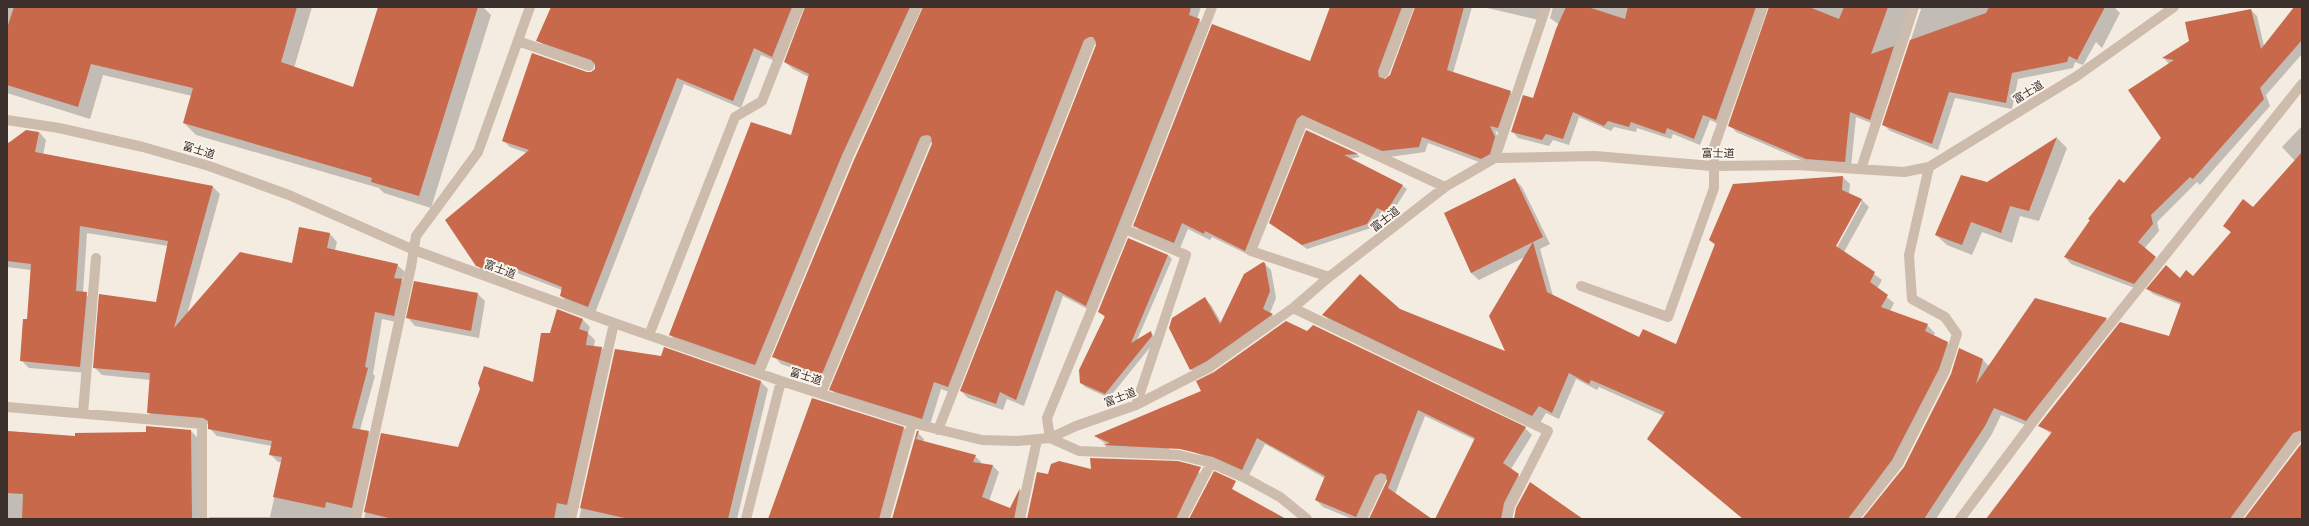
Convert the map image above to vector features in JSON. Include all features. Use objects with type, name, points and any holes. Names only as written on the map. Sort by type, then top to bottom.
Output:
[{"type":"street","points":[[356,519],[416,236],[478,152],[530,7]]},
{"type":"street","points":[[649,335],[735,118],[762,101],[798,7]]},
{"type":"street","points":[[759,372],[848,157],[917,7]]},
{"type":"street","points":[[1212,7],[1125,229],[1047,418],[1050,438],[1078,451],[1179,455],[1211,462],[1280,497],[1301,517]]},
{"type":"street","points":[[1384,73],[1409,7]]},
{"type":"street","points":[[1495,158],[1546,7]]},
{"type":"street","points":[[1581,286],[1668,317],[1714,188],[1712,166],[1714,147],[1764,7]]},
{"type":"street","points":[[1861,169],[1914,7]]},
{"type":"street","name":"富士道","points":[[7,120],[59,128],[142,147],[209,166],[289,195],[414,250],[614,323],[759,372],[781,381],[821,392],[912,423],[982,440],[1037,440],[1050,438],[1076,426],[1136,405],[1210,367],[1293,308],[1329,277],[1445,187],[1495,158],[1595,156],[1712,166],[1796,165],[1904,172],[1929,167],[2077,76],[2174,7]]},
{"type":"street","points":[[518,41],[589,66]]},
{"type":"street","points":[[938,430],[1090,43]]},
{"type":"street","points":[[1960,519],[2044,407],[2302,84]]},
{"type":"street","points":[[1329,277],[1251,251],[1303,121],[1445,187]]},
{"type":"street","points":[[821,392],[926,141]]},
{"type":"street","points":[[1854,519],[1898,464],[1944,371],[1957,334],[1945,317],[1912,299],[1909,255],[1929,167]]},
{"type":"street","points":[[1125,229],[1186,255],[1136,405]]},
{"type":"street","points":[[83,413],[96,258]]},
{"type":"street","points":[[1293,308],[1548,430],[1510,506],[1508,519]]},
{"type":"street","points":[[571,519],[614,323]]},
{"type":"street","points":[[746,519],[781,381]]},
{"type":"street","points":[[7,407],[202,424],[202,519]]},
{"type":"street","points":[[885,519],[912,423]]},
{"type":"street","points":[[2236,519],[2298,437],[2302,436]]},
{"type":"street","points":[[1020,519],[1037,440]]},
{"type":"street","points":[[1182,519],[1211,462]]},
{"type":"street","points":[[1362,519],[1381,479]]},
{"type":"building","points":[[14,7],[297,7],[281,62],[353,87],[378,7],[478,7],[419,196],[371,182],[372,178],[183,123],[193,88],[91,64],[78,107],[7,85],[7,28]]},
{"type":"building","points":[[551,7],[792,7],[772,57],[754,48],[733,101],[677,78],[588,307],[560,296],[562,287],[489,258],[488,270],[476,266],[445,220],[529,150],[502,141],[532,53],[587,72],[591,72],[595,69],[595,64],[591,60],[536,41]]},
{"type":"building","points":[[805,7],[910,7],[842,155],[755,365],[669,335],[751,122],[791,135],[809,74],[784,62]]},
{"type":"building","points":[[923,7],[1191,7],[1189,15],[1200,19],[1086,306],[1056,290],[1016,400],[1000,392],[996,404],[960,391],[1096,45],[1093,37],[1089,37],[1084,40],[948,387],[934,382],[922,419],[829,390],[932,144],[931,137],[928,135],[920,138],[817,386],[820,374],[772,357],[854,160]]},
{"type":"building","points":[[1330,7],[1402,7],[1378,71],[1379,77],[1385,79],[1390,75],[1415,7],[1464,7],[1447,70],[1511,91],[1498,128],[1490,126],[1495,137],[1490,154],[1481,159],[1422,137],[1419,147],[1382,151],[1302,115],[1297,119],[1245,251],[1205,231],[1204,234],[1182,223],[1174,243],[1133,226],[1212,24],[1310,61]]},
{"type":"building","points":[[1566,7],[1588,7],[1625,19],[1628,7],[1756,7],[1716,120],[1703,115],[1694,139],[1667,128],[1665,134],[1631,122],[1629,127],[1608,121],[1604,126],[1573,112],[1563,139],[1546,134],[1542,140],[1511,132],[1523,95],[1533,98],[1556,29]]},
{"type":"building","points":[[1769,7],[1809,7],[1839,19],[1844,7],[1888,7],[1871,54],[1894,46],[1870,120],[1850,112],[1845,162],[1806,159],[1728,126]]},
{"type":"building","points":[[1989,7],[2105,7],[2077,60],[2069,56],[2067,62],[2012,73],[2006,103],[1949,92],[1932,144],[1882,125],[1910,40],[1986,13]]},
{"type":"building","points":[[2294,7],[2302,7],[2302,40],[2260,88],[2264,99],[2193,179],[2190,177],[2151,215],[2153,224],[2138,242],[2156,257],[2134,284],[2064,257],[2090,220],[2088,219],[2119,179],[2124,183],[2161,138],[2128,90],[2174,60],[2162,58],[2189,41],[2185,22],[2251,9],[2261,49]]},
{"type":"building","points":[[26,130],[39,132],[35,152],[213,186],[174,328],[240,252],[292,263],[299,227],[330,233],[327,248],[398,264],[394,278],[402,279],[394,316],[375,312],[365,367],[368,368],[352,428],[369,431],[352,508],[326,502],[325,508],[273,497],[282,457],[269,455],[272,441],[208,429],[208,421],[203,418],[147,413],[150,373],[93,368],[99,294],[156,302],[168,241],[80,226],[76,291],[87,292],[80,367],[20,361],[23,319],[27,319],[31,264],[7,261],[7,144]]},
{"type":"building","points":[[1306,130],[1358,154],[1344,155],[1403,185],[1386,212],[1377,208],[1367,224],[1302,245],[1269,223]]},
{"type":"building","points":[[2057,137],[2029,211],[2010,206],[2001,233],[1971,222],[1962,245],[1935,235],[1961,175],[1987,182]]},
{"type":"building","points":[[2302,152],[2302,430],[2293,433],[2230,519],[1986,519],[2052,432],[2038,426],[2120,322],[2169,336],[2181,303],[2146,289],[2166,265],[2180,278],[2186,270],[2193,276],[2231,232],[2223,226],[2243,199],[2253,207]]},
{"type":"building","points":[[1843,176],[1842,190],[1862,199],[1836,246],[1875,272],[1870,282],[1888,295],[1881,307],[1928,324],[1925,331],[1948,342],[1939,369],[1892,460],[1848,519],[1743,519],[1647,439],[1665,412],[1591,380],[1589,384],[1569,373],[1552,413],[1539,406],[1532,416],[1322,315],[1360,274],[1400,309],[1505,351],[1489,316],[1533,242],[1547,292],[1639,337],[1643,329],[1676,344],[1715,244],[1709,240],[1733,184]]},
{"type":"building","points":[[1515,178],[1543,237],[1471,273],[1444,213]]},
{"type":"building","points":[[1128,238],[1168,255],[1131,343],[1151,331],[1152,336],[1105,394],[1080,383],[1079,370],[1105,316],[1098,312]]},
{"type":"building","points":[[1263,262],[1265,263],[1270,291],[1263,309],[1273,314],[1207,361],[1190,370],[1169,328],[1172,318],[1205,297],[1220,324],[1244,274]]},
{"type":"building","points":[[414,281],[478,293],[471,331],[406,318]]},
{"type":"building","points":[[2035,298],[2107,318],[2026,421],[1994,408],[1985,426],[1924,519],[1862,519],[1904,467],[1951,374],[1959,348],[1983,359],[1976,384]]},
{"type":"building","points":[[557,309],[583,319],[579,329],[588,332],[586,345],[602,347],[567,505],[557,503],[554,519],[393,519],[364,512],[381,433],[458,447],[480,389],[478,383],[484,366],[533,382],[541,333],[550,333]]},
{"type":"building","points":[[1286,321],[1307,331],[1313,325],[1526,427],[1503,463],[1519,474],[1504,503],[1501,519],[1435,519],[1475,438],[1418,410],[1388,488],[1432,519],[1369,519],[1387,481],[1386,475],[1381,473],[1375,476],[1356,517],[1315,500],[1325,476],[1257,438],[1242,470],[1213,457],[1180,449],[1103,445],[1110,443],[1094,436],[1201,391],[1196,381],[1214,372]]},
{"type":"building","points":[[664,347],[761,381],[728,519],[629,519],[580,508],[615,349],[661,356]]},
{"type":"building","points":[[812,398],[904,427],[879,519],[768,519]]},
{"type":"building","points":[[146,426],[191,430],[192,519],[22,519],[23,494],[7,493],[7,431],[75,436],[75,433],[146,432]]},
{"type":"building","points":[[917,431],[919,431],[916,439],[976,455],[973,462],[993,465],[982,497],[1010,508],[1020,488],[1014,519],[892,519]]},
{"type":"building","points":[[2301,444],[2302,519],[2244,519]]},
{"type":"building","points":[[1090,458],[1178,461],[1201,467],[1176,519],[1027,519],[1037,472],[1048,474],[1051,464],[1059,461],[1091,469]]},
{"type":"building","points":[[1214,471],[1236,481],[1232,489],[1286,519],[1189,519]]},
{"type":"building","points":[[1530,482],[1583,519],[1514,519],[1516,508]]}]
